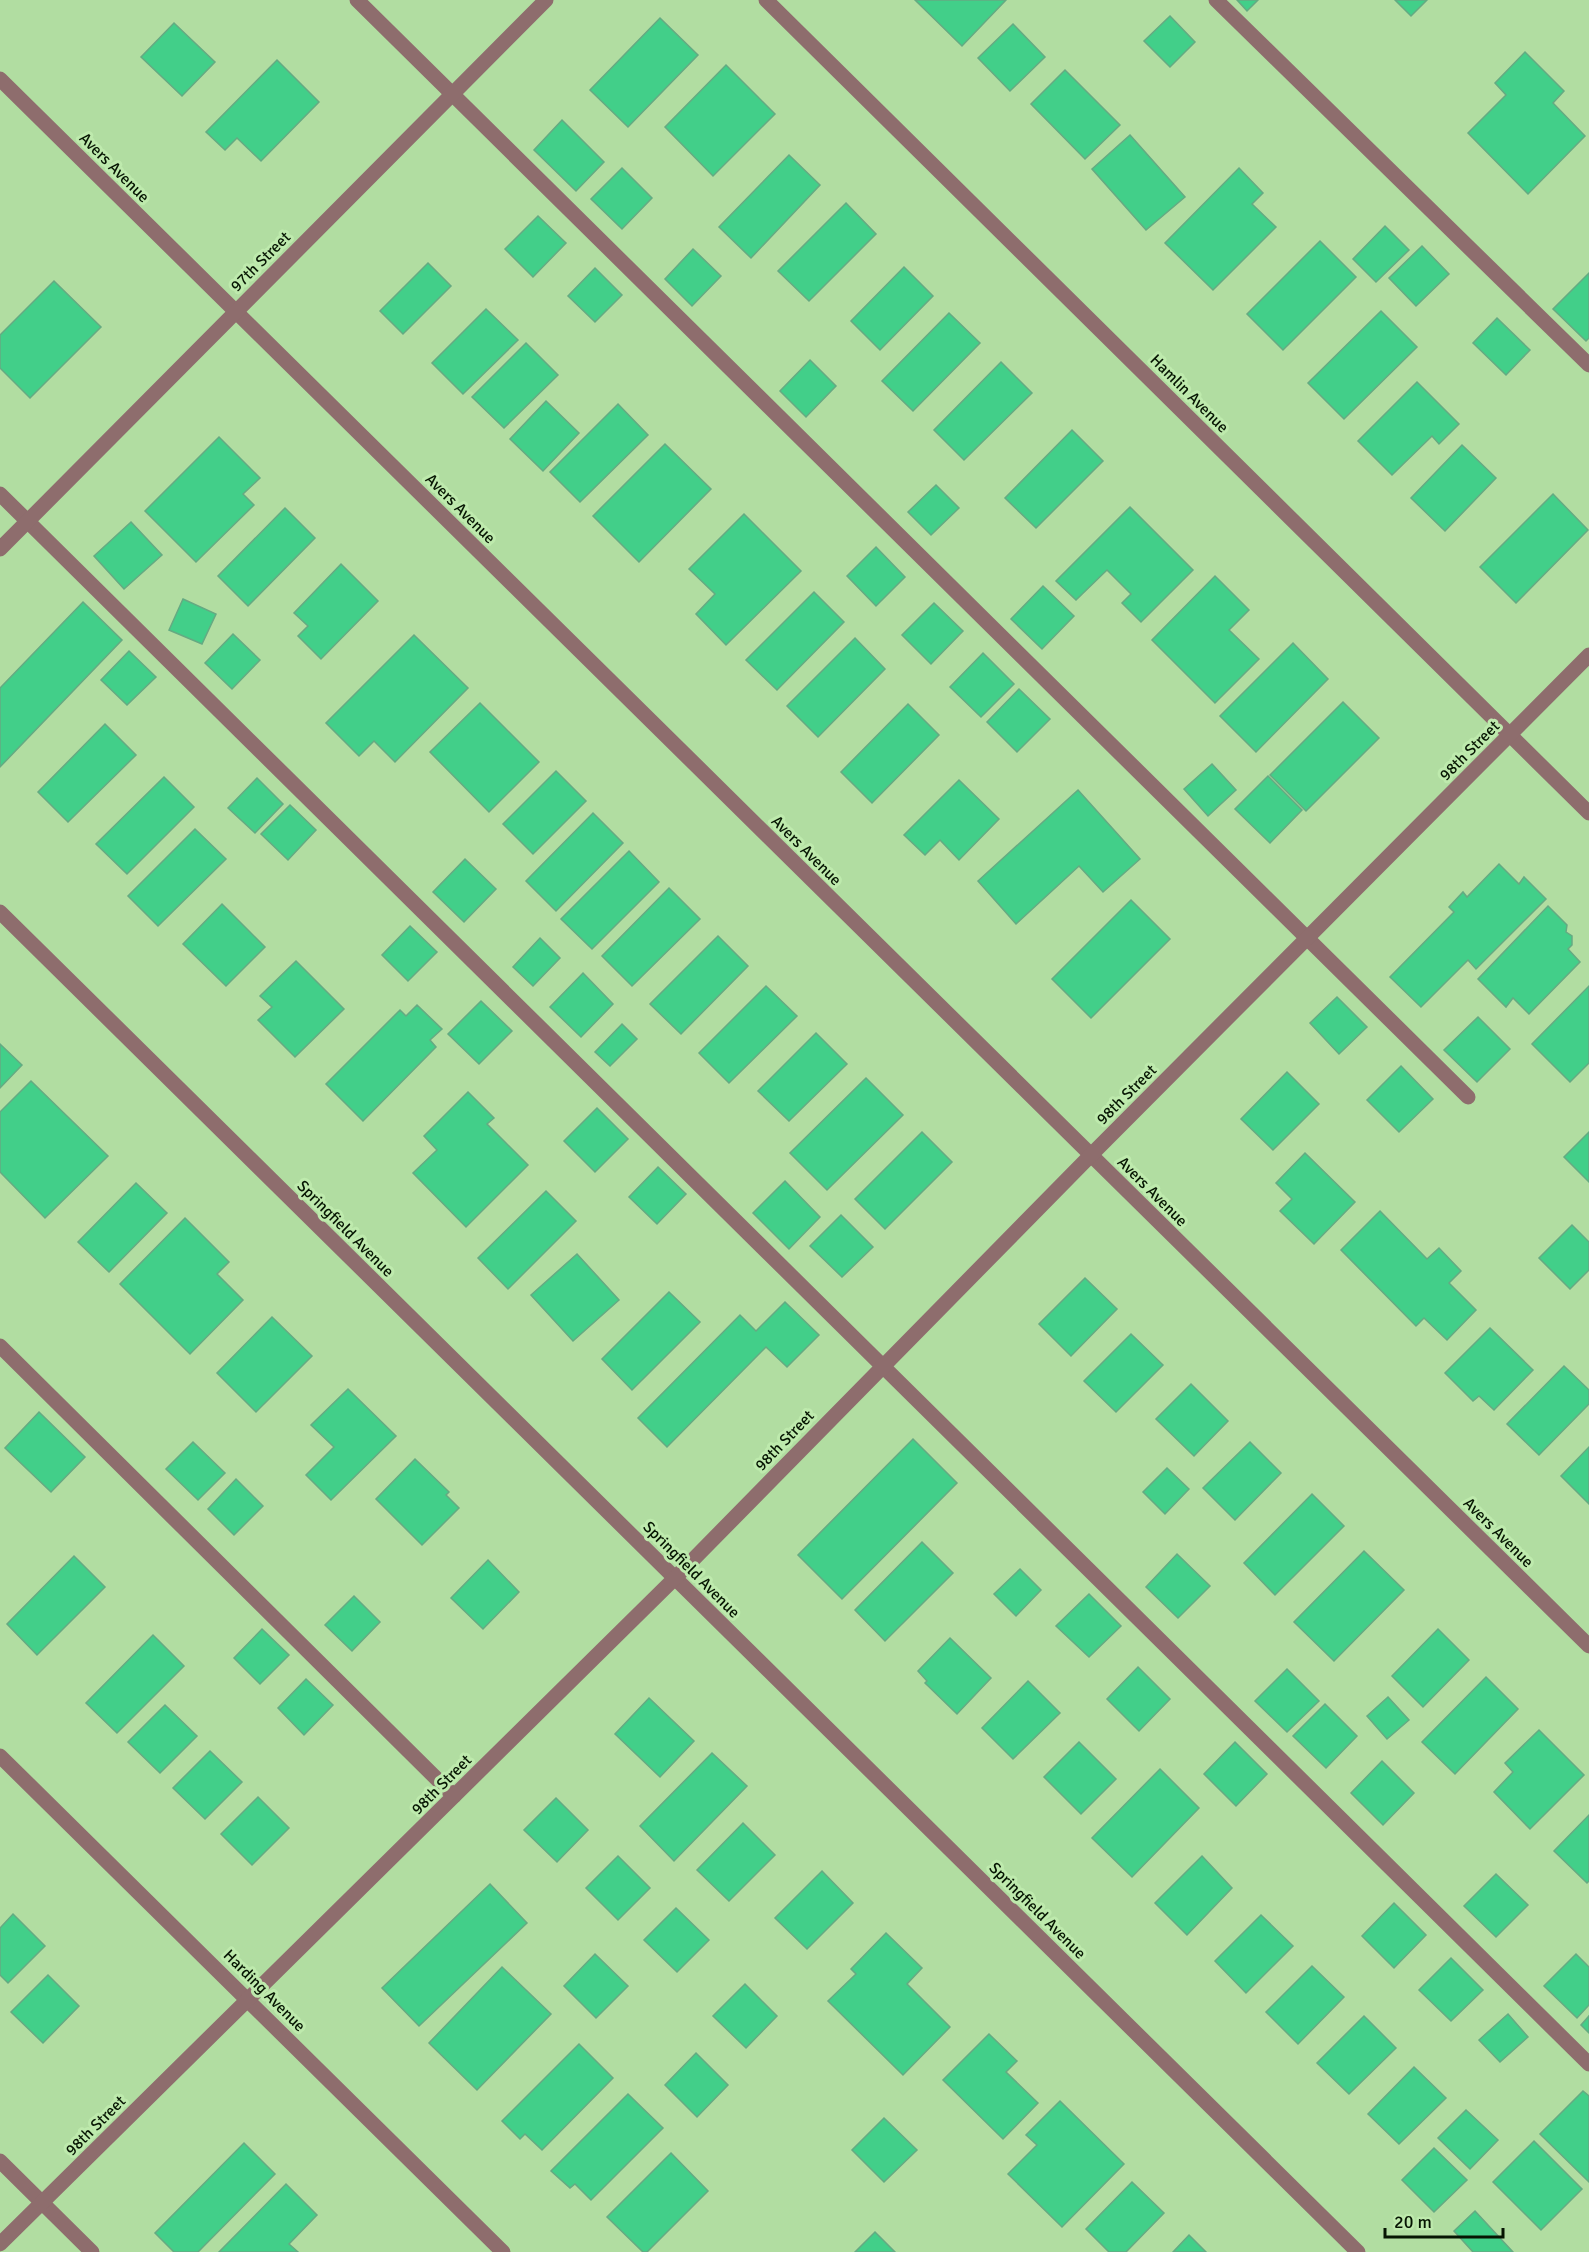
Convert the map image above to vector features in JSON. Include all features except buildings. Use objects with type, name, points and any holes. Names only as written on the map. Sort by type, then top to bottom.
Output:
[{"type":"street","points":[[357,0],[1468,1097]]},
{"type":"street","name":"97th Street","points":[[0,549],[546,0]]},
{"type":"street","name":"Hamlin Avenue","points":[[766,0],[1589,813]]},
{"type":"street","points":[[1216,0],[1589,365]]},
{"type":"street","name":"Avers Avenue","points":[[0,79],[1589,1646]]},
{"type":"street","points":[[0,494],[1589,2064]]},
{"type":"street","name":"98th Street","points":[[0,2244],[675,1578],[1091,1155],[1589,656]]},
{"type":"street","name":"Springfield Avenue","points":[[0,912],[1358,2252]]},
{"type":"street","points":[[0,1346],[454,1796]]},
{"type":"street","name":"Harding Avenue","points":[[0,1756],[249,1999],[503,2252]]},
{"type":"street","points":[[0,2161],[92,2252]]}]
